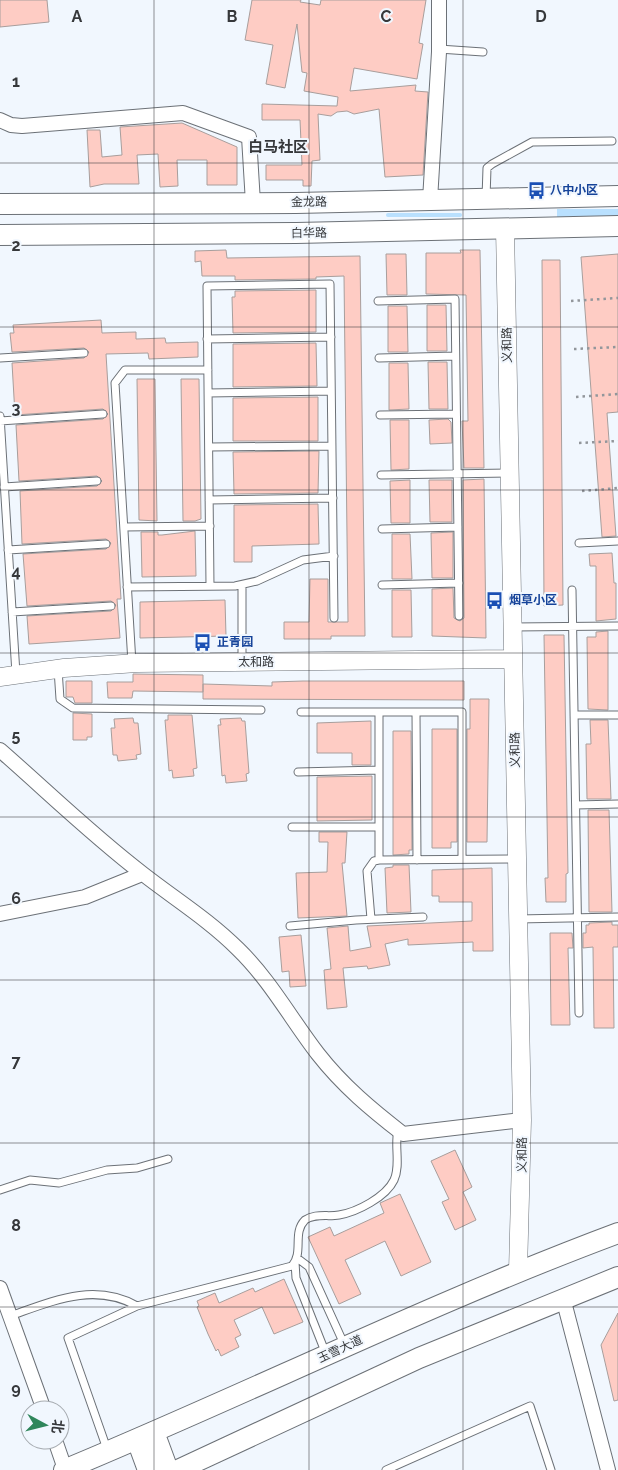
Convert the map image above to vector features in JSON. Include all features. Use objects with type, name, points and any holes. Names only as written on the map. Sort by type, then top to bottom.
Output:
[{"type":"main road","name":"金龙路","points":[[0,204],[253,203],[618,196]]},
{"type":"main road","name":"白华路","points":[[0,235],[296,233],[618,226]]},
{"type":"main road","name":"玉雪大道","points":[[65,1470],[518,1271],[618,1233]]},
{"type":"main road","points":[[178,1470],[427,1355],[618,1277]]},
{"type":"main road","points":[[145,1436],[148,1470]]},
{"type":"main road","points":[[145,1436],[168,1470]]},
{"type":"street","points":[[430,200],[439,49],[439,0]]},
{"type":"street","points":[[0,120],[10,125],[22,126],[184,113],[249,138],[253,203]]},
{"type":"street","name":"义和路","points":[[504,228],[522,1120],[518,1271]]},
{"type":"street","name":"太和路","points":[[4,674],[132,663],[513,659]]},
{"type":"street","points":[[0,750],[142,874],[200,915],[238,948],[266,981],[337,1077],[356,1096],[398,1130],[404,1134],[522,1120]]},
{"type":"street","points":[[0,914],[85,897],[142,874]]},
{"type":"street","points":[[0,1288],[6,1313],[40,1400]]},
{"type":"street","points":[[563,1298],[608,1470]]},
{"type":"street","points":[[58,1450],[65,1470]]},
{"type":"lane","points":[[439,49],[483,52]]},
{"type":"lane","points":[[486,198],[487,168],[520,147],[532,142],[612,141]]},
{"type":"lane","points":[[210,586],[207,286],[330,284],[334,618]]},
{"type":"lane","points":[[378,301],[455,300],[460,616]]},
{"type":"lane","points":[[208,339],[331,337]]},
{"type":"lane","points":[[0,358],[84,353]]},
{"type":"lane","points":[[379,358],[456,356]]},
{"type":"lane","points":[[132,663],[116,379],[124,370],[208,370]]},
{"type":"lane","points":[[208,393],[331,391]]},
{"type":"lane","points":[[0,421],[104,414]]},
{"type":"lane","points":[[380,415],[456,414]]},
{"type":"lane","points":[[0,416],[12,612],[4,674]]},
{"type":"lane","points":[[209,447],[332,446]]},
{"type":"lane","points":[[381,475],[509,472]]},
{"type":"lane","points":[[4,487],[97,481]]},
{"type":"lane","points":[[209,500],[333,498]]},
{"type":"lane","points":[[124,527],[210,526]]},
{"type":"lane","points":[[382,529],[458,528]]},
{"type":"lane","points":[[579,543],[618,541]]},
{"type":"lane","points":[[8,550],[106,544]]},
{"type":"lane","points":[[127,588],[242,584],[257,580],[303,560],[334,556]]},
{"type":"lane","points":[[242,584],[242,662]]},
{"type":"lane","points":[[382,585],[459,584]]},
{"type":"lane","points":[[572,590],[580,1013]]},
{"type":"lane","points":[[12,612],[111,606]]},
{"type":"lane","points":[[512,627],[618,626]]},
{"type":"lane","points":[[58,668],[60,699],[73,708],[261,710]]},
{"type":"lane","points":[[301,712],[462,712],[462,859]]},
{"type":"lane","points":[[379,712],[379,860]]},
{"type":"lane","points":[[416,712],[417,860]]},
{"type":"lane","points":[[574,715],[618,715]]},
{"type":"lane","points":[[298,772],[379,770]]},
{"type":"lane","points":[[576,804],[618,804]]},
{"type":"lane","points":[[292,827],[379,827]]},
{"type":"lane","points":[[371,919],[368,871],[374,861],[517,858]]},
{"type":"lane","points":[[290,926],[371,919],[423,917]]},
{"type":"lane","points":[[518,919],[618,917]]},
{"type":"lane","points":[[326,1356],[296,1278],[298,1230],[305,1220],[317,1216],[341,1215],[366,1205],[380,1196],[395,1180],[397,1161],[395,1141],[398,1130]]},
{"type":"lane","points":[[0,1190],[30,1180],[59,1182],[107,1170],[137,1168],[168,1159]]},
{"type":"lane","points":[[108,1452],[68,1338],[137,1306],[288,1268],[296,1260]]},
{"type":"lane","points":[[296,1260],[309,1267],[346,1346]]},
{"type":"lane","points":[[6,1313],[82,1294],[117,1297],[137,1306]]},
{"type":"lane","points":[[386,1470],[530,1406],[552,1470]]},
{"type":"path","points":[[571,301],[618,298]]},
{"type":"path","points":[[574,349],[618,347]]},
{"type":"path","points":[[576,397],[618,394]]},
{"type":"path","points":[[579,443],[618,441]]},
{"type":"path","points":[[582,491],[618,488]]},
{"type":"water","points":[[557,209],[618,209],[618,217],[557,218]]},
{"type":"building","points":[[0,0],[47,0],[49,22],[0,27]]},
{"type":"building","points":[[252,0],[301,0],[300,2],[320,5],[321,0],[426,0],[419,43],[423,44],[417,79],[354,68],[350,91],[416,85],[415,91],[428,92],[423,175],[385,177],[379,109],[354,114],[347,111],[337,112],[331,116],[318,114],[320,160],[312,161],[311,186],[303,186],[303,180],[266,180],[266,165],[302,165],[300,120],[262,120],[262,104],[337,106],[338,97],[304,91],[307,73],[302,72],[297,24],[285,88],[266,84],[273,45],[245,40]]},
{"type":"building","points":[[182,123],[237,147],[237,185],[207,185],[207,160],[177,160],[178,186],[160,187],[158,154],[137,155],[139,184],[104,184],[90,187],[87,130],[100,130],[102,157],[122,155],[120,127]]},
{"type":"building","points":[[226,250],[227,258],[360,256],[365,636],[331,636],[331,639],[284,639],[284,622],[309,622],[310,579],[328,579],[328,622],[348,622],[344,276],[316,277],[316,279],[235,280],[235,276],[202,276],[201,261],[195,262],[195,251]]},
{"type":"building","points":[[460,250],[480,250],[484,468],[464,468],[462,421],[468,421],[466,295],[426,294],[426,253],[461,253]]},
{"type":"building","points":[[386,254],[406,254],[407,295],[387,295]]},
{"type":"building","points":[[618,254],[618,412],[607,413],[616,536],[602,537],[581,257]]},
{"type":"building","points":[[542,260],[560,260],[563,605],[544,606]]},
{"type":"building","points":[[316,290],[316,332],[233,333],[232,297],[235,297],[235,291]]},
{"type":"building","points":[[427,305],[446,305],[447,351],[427,351]]},
{"type":"building","points":[[388,306],[407,306],[408,352],[388,352]]},
{"type":"building","points":[[101,320],[102,333],[136,332],[136,339],[165,338],[166,343],[198,342],[198,357],[149,359],[148,353],[106,354],[121,599],[117,599],[120,638],[29,644],[27,616],[111,611],[116,605],[111,601],[27,606],[23,554],[106,549],[111,543],[106,539],[22,544],[20,491],[97,486],[102,481],[97,476],[19,481],[16,425],[103,419],[108,414],[103,409],[15,415],[12,363],[84,358],[89,352],[84,348],[12,352],[10,333],[14,333],[13,325]]},
{"type":"building","points":[[316,343],[317,386],[233,387],[233,344]]},
{"type":"building","points":[[428,362],[447,362],[448,409],[429,409]]},
{"type":"building","points":[[389,363],[408,363],[409,409],[389,410]]},
{"type":"building","points":[[137,379],[155,379],[157,521],[139,520]]},
{"type":"building","points":[[181,379],[199,379],[201,519],[195,521],[183,521]]},
{"type":"building","points":[[318,397],[318,441],[233,441],[233,398]]},
{"type":"building","points":[[448,419],[451,422],[452,443],[430,444],[429,420]]},
{"type":"building","points":[[390,420],[409,420],[409,469],[391,470]]},
{"type":"building","points":[[319,451],[318,493],[234,494],[233,452]]},
{"type":"building","points":[[484,479],[486,638],[432,636],[432,589],[453,588],[454,618],[460,621],[464,618],[463,480]]},
{"type":"building","points":[[410,480],[410,523],[391,523],[390,481]]},
{"type":"building","points":[[429,480],[452,480],[452,522],[430,522]]},
{"type":"building","points":[[318,504],[319,544],[252,546],[252,562],[234,562],[234,505]]},
{"type":"building","points":[[195,531],[196,576],[142,577],[141,532],[158,532],[158,535],[162,535]]},
{"type":"building","points":[[453,532],[453,578],[432,578],[431,533]]},
{"type":"building","points":[[392,534],[410,534],[412,579],[392,579]]},
{"type":"building","points":[[612,553],[614,583],[616,583],[616,619],[596,621],[596,566],[590,566],[589,554]]},
{"type":"building","points":[[392,590],[411,590],[412,637],[392,637]]},
{"type":"building","points":[[225,600],[226,636],[140,638],[140,602]]},
{"type":"building","points":[[608,631],[608,710],[588,709],[587,637],[596,637],[596,632]]},
{"type":"building","points":[[544,635],[564,635],[568,873],[566,874],[566,902],[546,902],[545,878],[548,878]]},
{"type":"building","points":[[133,674],[203,675],[203,692],[133,691],[132,698],[108,698],[107,682],[133,682]]},
{"type":"building","points":[[66,681],[92,681],[92,703],[75,703],[73,697],[66,697]]},
{"type":"building","points":[[464,681],[464,700],[203,699],[203,684],[272,686],[272,682]]},
{"type":"building","points":[[470,699],[489,699],[487,842],[467,842],[467,729],[470,729]]},
{"type":"building","points":[[73,713],[92,714],[92,737],[87,737],[87,740],[73,740]]},
{"type":"building","points":[[168,715],[192,715],[197,768],[193,769],[194,776],[173,778],[172,770],[169,771],[165,720],[168,720]]},
{"type":"building","points":[[133,718],[134,723],[138,723],[141,754],[136,755],[137,759],[118,761],[117,755],[113,755],[111,728],[115,728],[114,719]]},
{"type":"building","points":[[241,718],[242,721],[245,721],[249,773],[246,774],[247,781],[226,783],[225,775],[222,776],[218,725],[221,725],[220,719]]},
{"type":"building","points":[[590,720],[608,720],[611,799],[587,799],[586,744],[591,744]]},
{"type":"building","points":[[371,721],[371,765],[352,765],[352,753],[317,753],[317,723]]},
{"type":"building","points":[[432,729],[457,729],[457,842],[451,842],[451,848],[432,848]]},
{"type":"building","points":[[393,731],[411,731],[412,850],[409,850],[409,854],[393,855]]},
{"type":"building","points":[[372,776],[372,820],[317,821],[317,777]]},
{"type":"building","points":[[588,810],[609,810],[612,912],[589,912]]},
{"type":"building","points":[[319,832],[347,832],[345,863],[342,863],[347,916],[298,918],[296,873],[327,872],[328,842],[319,842]]},
{"type":"building","points":[[393,865],[409,865],[411,912],[387,913],[385,868],[393,867]]},
{"type":"building","points":[[492,868],[493,951],[473,951],[473,942],[408,945],[408,939],[385,944],[390,965],[368,969],[367,966],[343,968],[347,1007],[327,1009],[324,970],[331,969],[327,928],[348,926],[350,951],[371,947],[367,926],[472,921],[472,902],[439,902],[439,896],[432,896],[432,870]]},
{"type":"building","points":[[612,922],[612,925],[618,925],[618,947],[613,947],[614,1028],[594,1028],[593,947],[583,948],[583,933],[586,933],[586,925],[589,925],[589,923]]},
{"type":"building","points":[[550,933],[572,933],[573,948],[568,948],[570,1025],[551,1025]]},
{"type":"building","points":[[301,935],[306,986],[290,987],[289,971],[282,972],[279,937]]},
{"type":"building","points":[[455,1150],[472,1187],[463,1192],[476,1220],[455,1230],[442,1202],[449,1199],[431,1161]]},
{"type":"building","points":[[400,1194],[431,1262],[401,1276],[385,1241],[345,1260],[361,1294],[339,1304],[308,1237],[330,1227],[334,1236],[384,1213],[380,1203]]},
{"type":"building","points":[[284,1279],[303,1322],[274,1334],[262,1307],[234,1320],[241,1335],[235,1338],[239,1347],[221,1356],[218,1349],[216,1351],[208,1334],[197,1307],[199,1306],[197,1301],[215,1293],[219,1303],[253,1288],[255,1292]]},
{"type":"building","points":[[618,1313],[618,1400],[614,1401],[601,1345]]},
{"type":"waterway","points":[[388,215],[460,215]]},
{"type":"place","name":"八中小区","points":[[536,190]]},
{"type":"place","name":"烟草小区","points":[[495,600]]},
{"type":"place","name":"正青园","points":[[203,642]]},
{"type":"district","name":"白马社区","points":[[278,147]]}]
